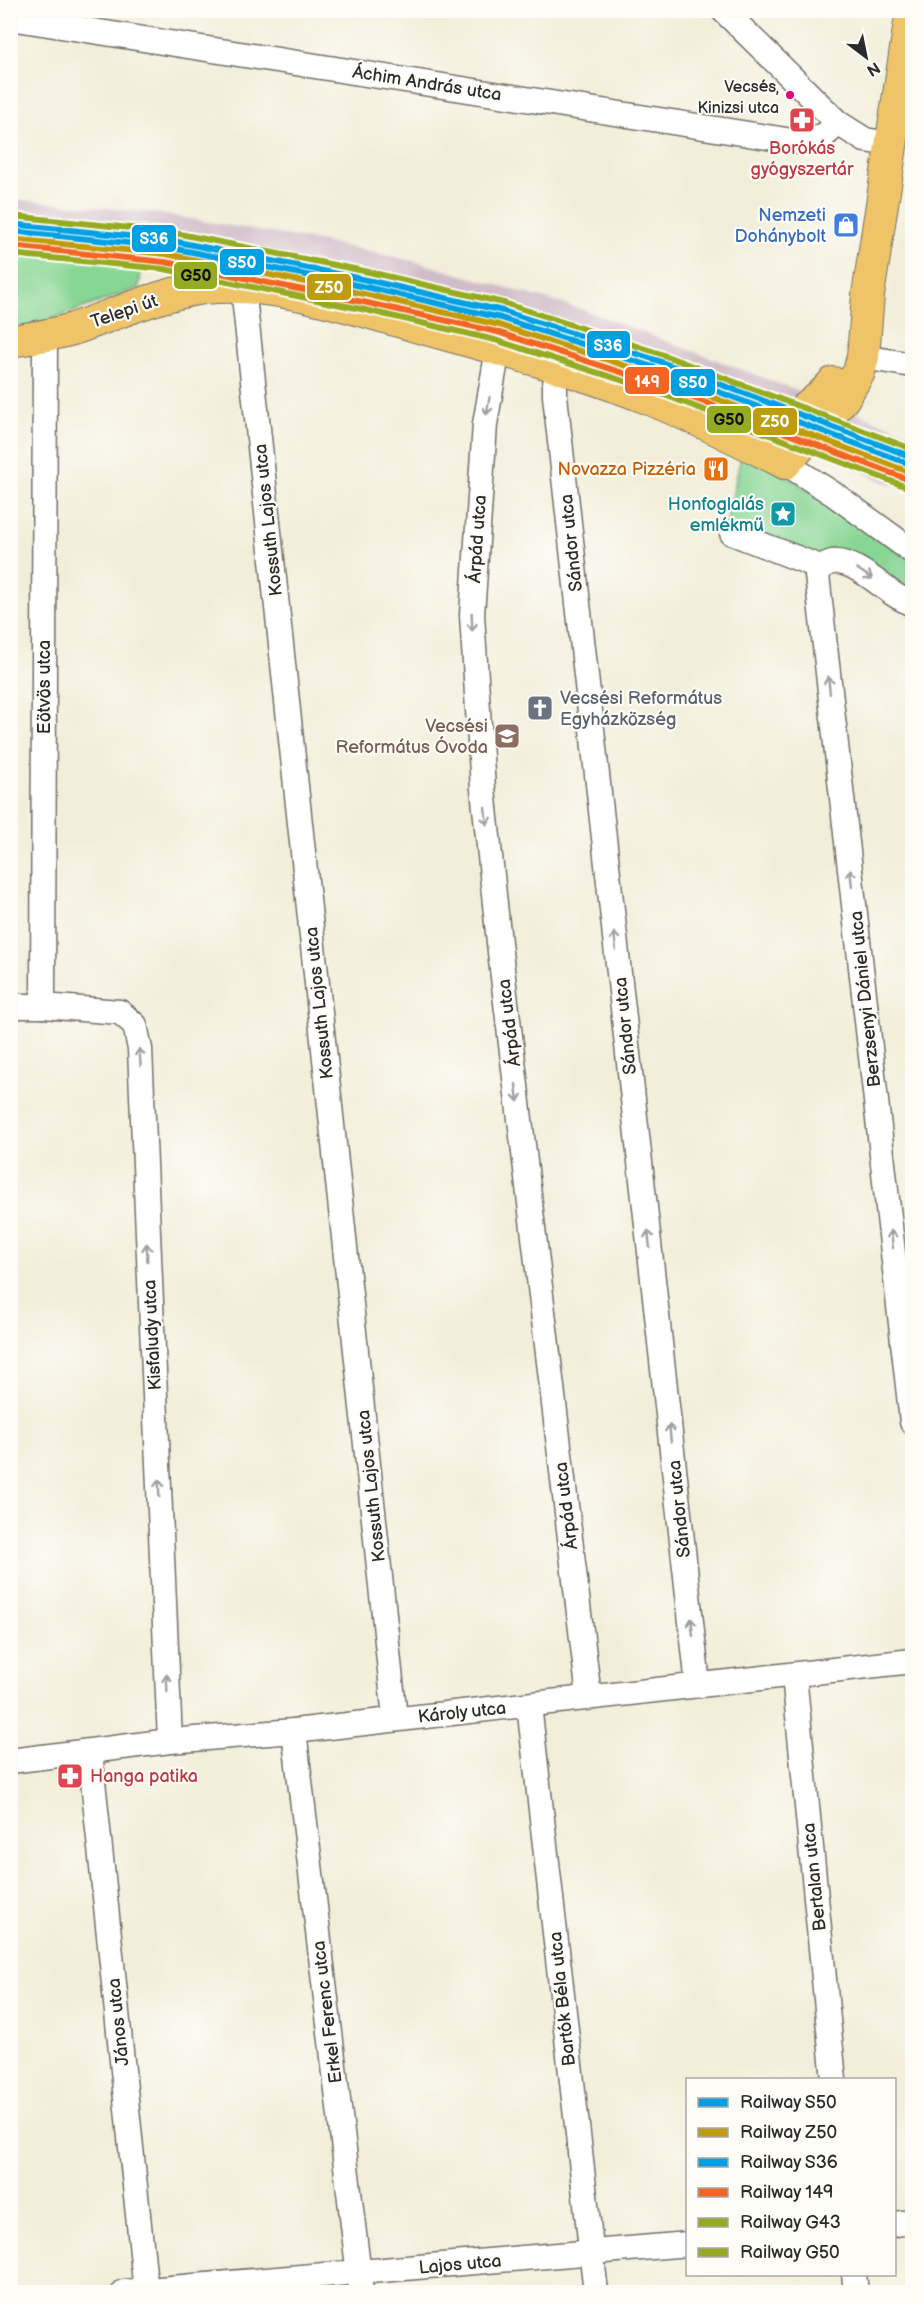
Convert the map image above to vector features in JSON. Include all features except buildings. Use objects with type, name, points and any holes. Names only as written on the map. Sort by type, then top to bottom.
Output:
[{"type":"main road","points":[[785,464],[843,399],[859,372],[863,357],[868,295],[899,129],[912,10]]},
{"type":"main road","name":"Telepi út","points":[[10,341],[45,336],[169,296],[214,288],[243,287],[286,292],[357,309],[561,367],[649,399],[714,426],[785,464]]},
{"type":"main road","points":[[714,426],[770,428],[786,424],[815,401],[842,371],[868,295]]},
{"type":"main road","points":[[785,464],[782,447],[786,424]]},
{"type":"street","points":[[723,10],[838,123],[865,140],[899,129]]},
{"type":"street","name":"Áchim András utca","points":[[10,18],[799,142],[825,135],[838,123]]},
{"type":"street","name":"Kossuth Lajos utca","points":[[243,287],[396,1718]]},
{"type":"street","name":"Eötvös utca","points":[[43,1006],[45,336]]},
{"type":"street","name":"Árpád utca","points":[[498,349],[485,424],[472,627],[483,789],[500,952],[589,1697]]},
{"type":"street","points":[[863,357],[912,365]]},
{"type":"street","name":"Sándor utca","points":[[561,367],[555,384],[555,396],[698,1685]]},
{"type":"street","points":[[785,464],[835,495],[912,551]]},
{"type":"street","points":[[732,533],[818,571],[832,562],[848,564],[912,604]]},
{"type":"street","name":"Berzsenyi Dániel utca","points":[[818,571],[912,1422]]},
{"type":"street","points":[[10,1006],[43,1006]]},
{"type":"street","name":"Kisfaludy utca","points":[[43,1006],[120,1012],[135,1025],[140,1049],[170,1742]]},
{"type":"street","name":"Károly utca","points":[[10,1761],[912,1661]]},
{"type":"street","name":"Bertalan utca","points":[[794,1675],[834,2078]]},
{"type":"street","name":"Bartók Béla utca","points":[[529,1705],[596,2292]]},
{"type":"street","name":"Erkel Ferenc utca","points":[[294,1731],[359,2283]]},
{"type":"street","name":"János utca","points":[[90,1752],[139,2292]]},
{"type":"street","points":[[896,2224],[912,2222]]},
{"type":"street","name":"Lajos utca","points":[[139,2292],[359,2283],[591,2252],[686,2244]]},
{"type":"street","points":[[854,2276],[856,2292]]},
{"type":"shaded area","points":[[10,199],[150,212],[335,244],[417,262],[584,310],[912,434],[912,493],[876,479],[751,418],[707,410],[639,379],[530,342],[357,297],[240,271],[143,254],[11,243]]},
{"type":"green space","points":[[10,243],[143,254],[139,288],[30,327],[11,329]]},
{"type":"green space","points":[[745,452],[783,473],[912,560],[912,598],[820,557],[726,525],[740,461]]},
{"type":"rail line","name":"G43","points":[[12,216],[170,232],[369,272],[504,303],[658,353],[912,449]]},
{"type":"rail line","name":"S36","points":[[11,224],[168,240],[367,280],[503,311],[656,360],[912,457]]},
{"type":"rail line","name":"S50","points":[[10,231],[167,247],[366,287],[501,318],[653,367],[912,465]]},
{"type":"rail line","name":"Z50","points":[[10,239],[166,254],[364,294],[499,325],[651,374],[909,472]]},
{"type":"rail line","name":"149","points":[[10,246],[165,262],[497,332],[648,381],[907,479]]},
{"type":"rail line","name":"G50","points":[[10,254],[164,269],[361,309],[495,340],[646,388],[904,486]]},
{"type":"place","name":"Vecsés, Kinizsi utca","points":[[790,95]]},
{"type":"place","name":"Borókás gyógyszertár","points":[[802,120]]},
{"type":"place","name":"Nemzeti Dohánybolt","points":[[846,225]]},
{"type":"place","name":"Novazza Pizzéria","points":[[716,469]]},
{"type":"place","name":"Honfoglalás emlékmű","points":[[783,514]]},
{"type":"place","name":"Vecsési Református Egyházközség","points":[[540,708]]},
{"type":"place","name":"Vecsési Református Óvoda","points":[[507,736]]},
{"type":"place","name":"Hanga patika","points":[[70,1776]]}]
